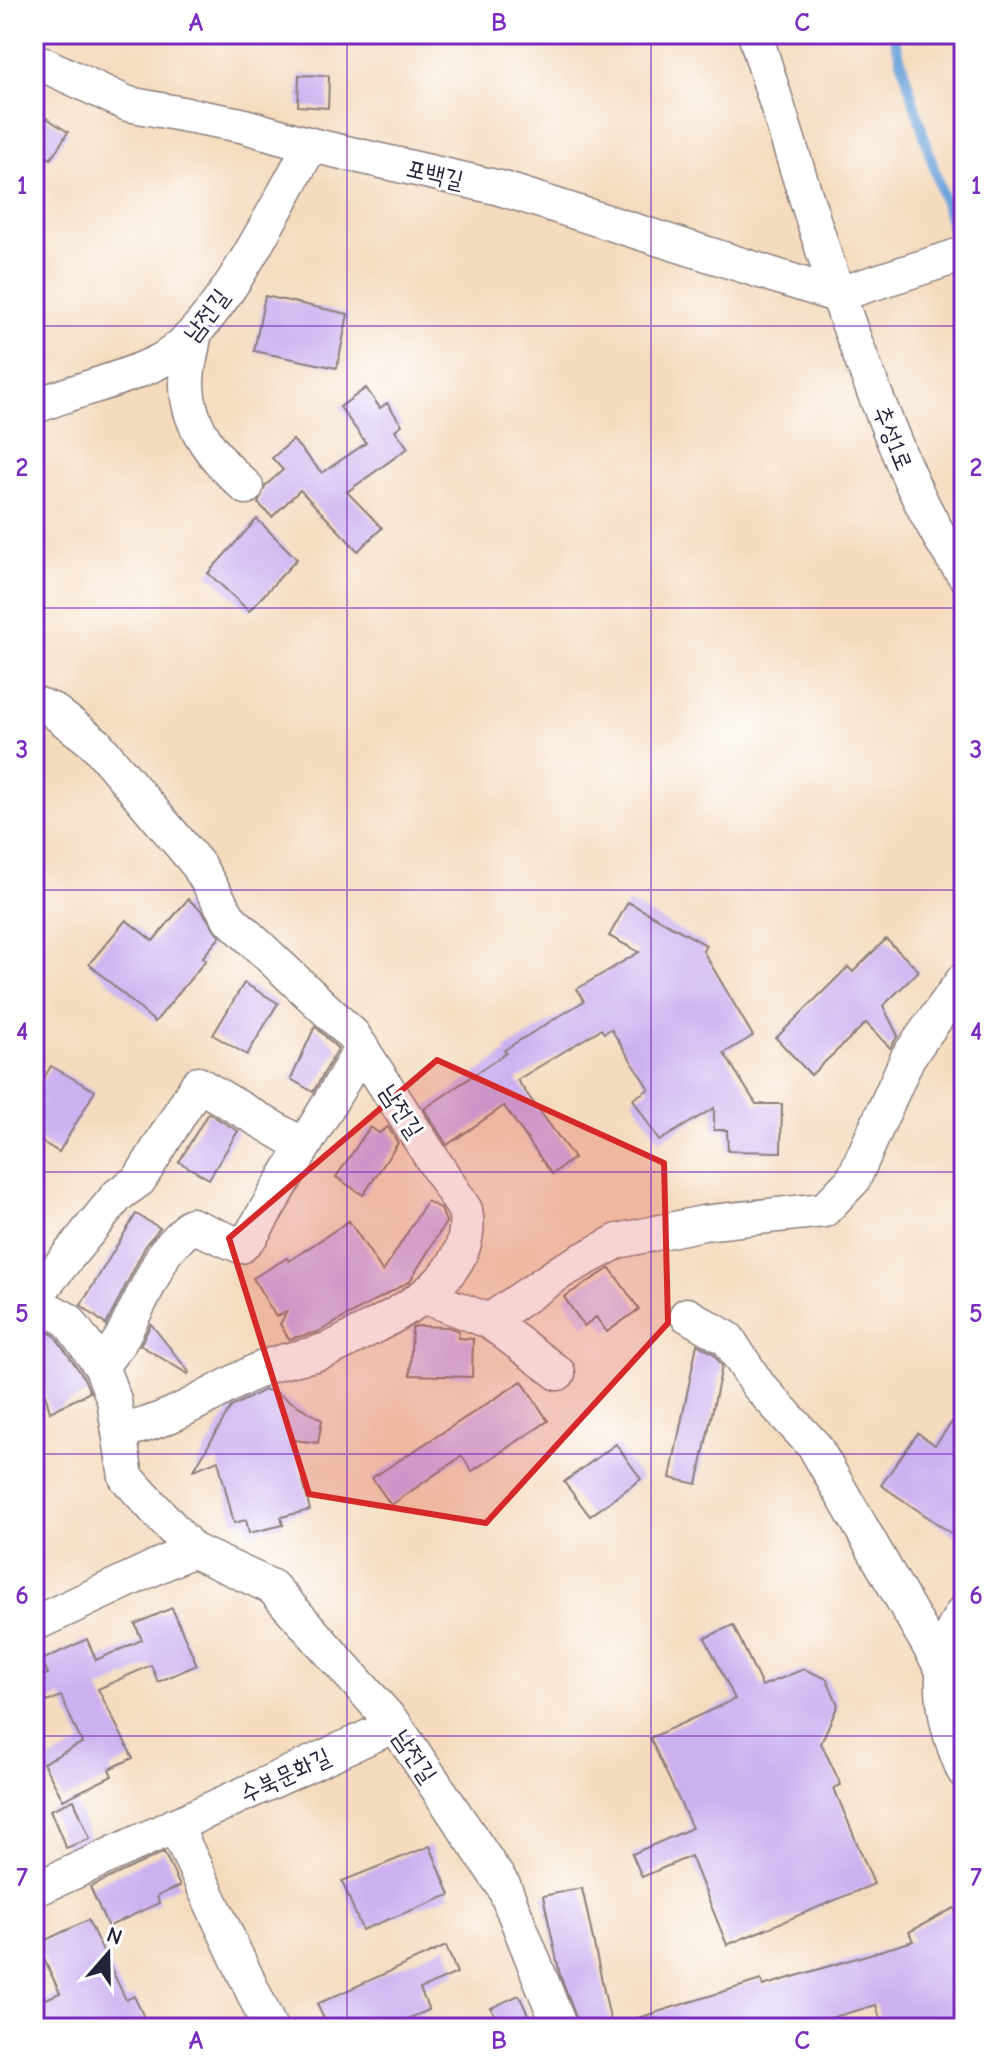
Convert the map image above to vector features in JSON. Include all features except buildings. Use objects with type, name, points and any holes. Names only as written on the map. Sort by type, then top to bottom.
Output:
[{"type":"street","points":[[755,34],[848,290],[964,254]]},
{"type":"street","name":"포백길","points":[[34,60],[128,104],[241,125],[311,145],[500,188],[848,290]]},
{"type":"street","name":"남전길","points":[[34,407],[155,364],[194,336],[215,309],[311,145]]},
{"type":"street","name":"추성1로","points":[[848,290],[906,473],[939,539],[964,574]]},
{"type":"street","points":[[194,336],[187,387],[200,432],[216,460],[246,487]]},
{"type":"street","name":"남전길","points":[[34,703],[52,710],[96,744],[198,865],[229,918],[339,1018],[362,1048],[465,1210],[467,1236],[439,1284],[426,1297],[323,1352],[282,1360],[144,1427],[119,1431]]},
{"type":"street","points":[[489,1321],[562,1271],[618,1241],[703,1223],[824,1210],[853,1180],[908,1057],[964,979]]},
{"type":"street","points":[[101,1366],[120,1341],[149,1277],[165,1252],[191,1225],[241,1246],[252,1234],[362,1048]]},
{"type":"street","points":[[34,1300],[118,1195],[139,1180],[198,1084],[302,1145]]},
{"type":"street","points":[[426,1297],[489,1321],[558,1373]]},
{"type":"street","name":"남전길","points":[[34,1300],[68,1320],[101,1366],[114,1400],[126,1477],[192,1550],[272,1587],[395,1725],[504,1887],[548,2024]]},
{"type":"street","points":[[687,1315],[728,1339],[758,1385],[815,1447],[942,1668]]},
{"type":"street","points":[[34,1624],[192,1550]]},
{"type":"street","points":[[964,1611],[952,1628],[942,1668],[945,1712],[964,1771]]},
{"type":"street","name":"수북문화길","points":[[34,1890],[395,1725]]},
{"type":"street","points":[[175,1825],[270,2028]]},
{"type":"highlighted area","points":[[437,1060],[664,1163],[668,1323],[486,1523],[309,1494],[229,1238]]},
{"type":"waterway","points":[[893,34],[959,250]]}]
